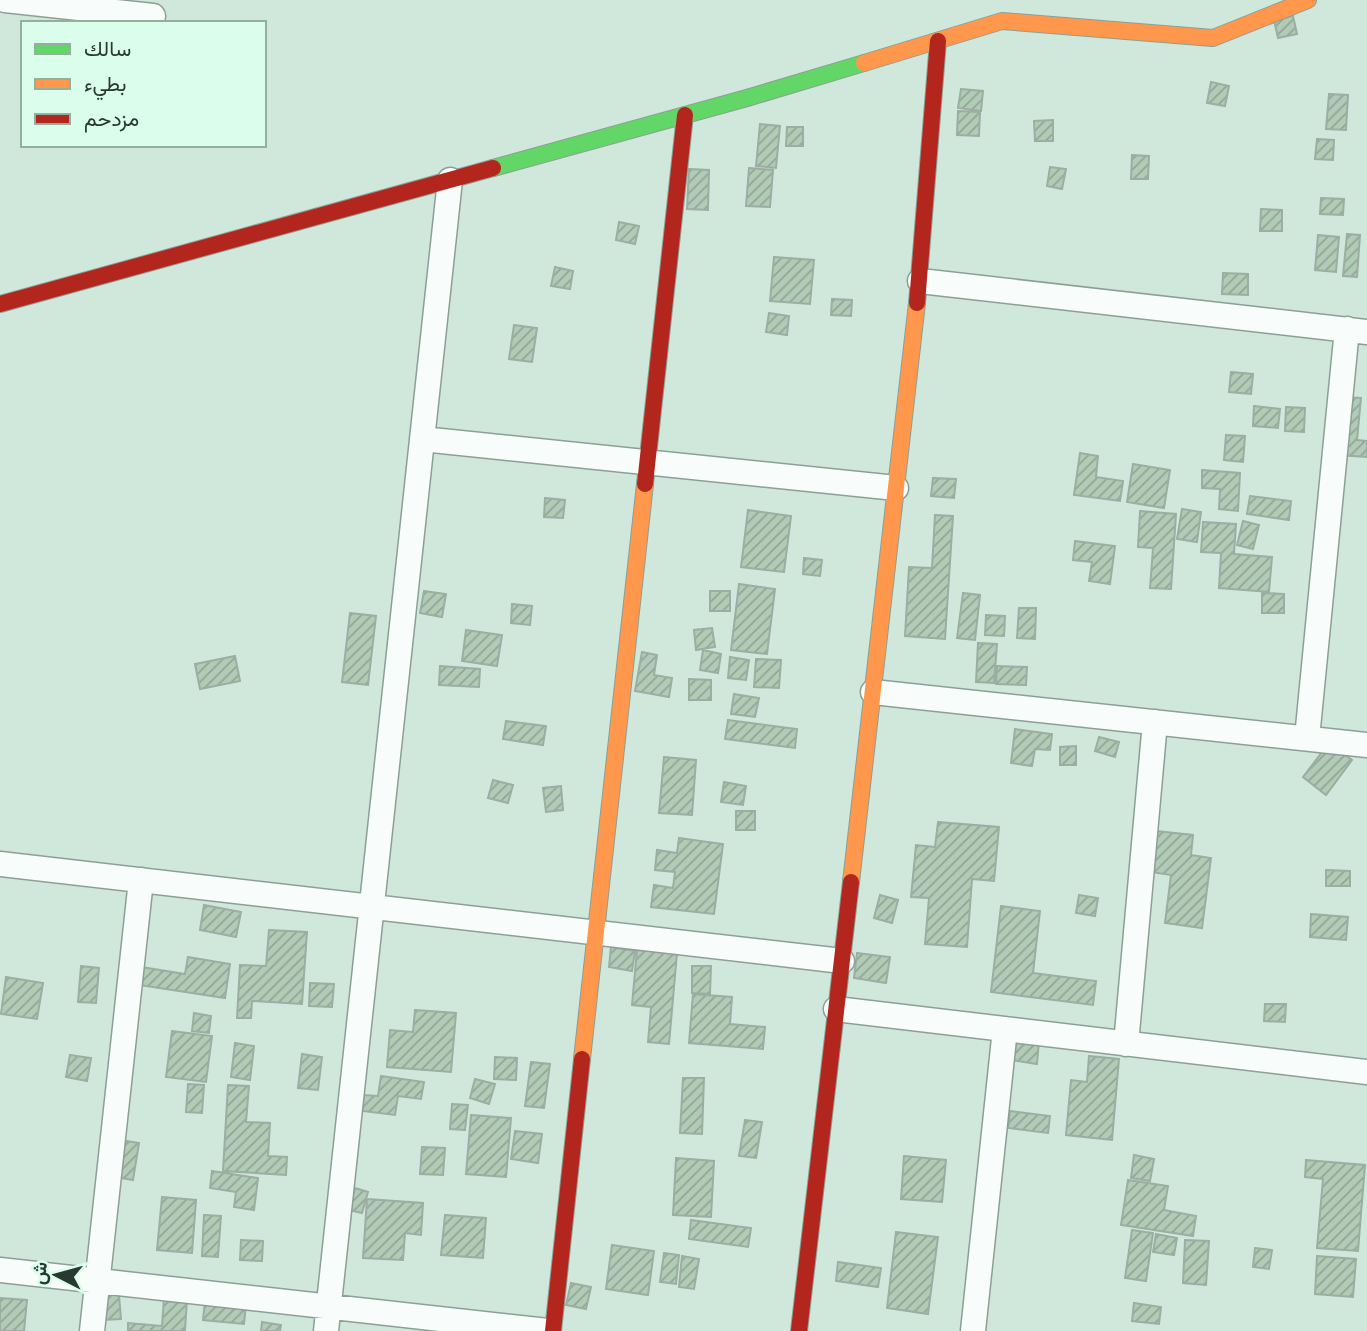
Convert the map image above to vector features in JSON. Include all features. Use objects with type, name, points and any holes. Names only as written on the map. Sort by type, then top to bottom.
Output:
[{"type":"street","points":[[5,0],[124,6],[153,16]]},
{"type":"street","points":[[0,304],[685,115],[1002,21],[1213,38],[1308,0]]},
{"type":"street","points":[[799,1331],[920,281],[938,41]]},
{"type":"street","points":[[0,1270],[98,1281],[327,1319],[551,1331],[597,933],[685,115]]},
{"type":"street","points":[[327,1319],[450,180]]},
{"type":"street","points":[[920,281],[1357,330],[1307,738]]},
{"type":"street","points":[[422,439],[896,488]]},
{"type":"street","points":[[873,692],[1367,745]]},
{"type":"street","points":[[1126,1044],[1155,722]]},
{"type":"street","points":[[0,863],[842,961]]},
{"type":"street","points":[[92,1331],[141,880]]},
{"type":"street","points":[[836,1009],[1367,1072]]},
{"type":"street","points":[[974,1331],[1005,1029]]},
{"type":"building","points":[[1293,16],[1297,34],[1278,38],[1274,20]]},
{"type":"building","points":[[1211,82],[1229,86],[1225,106],[1207,103]]},
{"type":"building","points":[[961,89],[983,91],[981,111],[958,108]]},
{"type":"building","points":[[1329,94],[1348,95],[1346,130],[1326,129]]},
{"type":"building","points":[[958,111],[980,112],[979,136],[957,135]]},
{"type":"building","points":[[1053,120],[1053,141],[1035,141],[1034,121]]},
{"type":"building","points":[[760,124],[780,126],[776,168],[756,166]]},
{"type":"building","points":[[787,127],[803,127],[803,146],[786,146]]},
{"type":"building","points":[[1317,139],[1334,140],[1333,160],[1315,159]]},
{"type":"building","points":[[1132,155],[1149,156],[1148,179],[1131,179]]},
{"type":"building","points":[[1050,167],[1066,169],[1062,189],[1047,186]]},
{"type":"building","points":[[749,168],[773,170],[770,207],[746,206]]},
{"type":"building","points":[[689,169],[709,170],[708,210],[687,209]]},
{"type":"building","points":[[1321,198],[1344,199],[1343,215],[1320,214]]},
{"type":"building","points":[[1261,209],[1282,210],[1282,231],[1260,231]]},
{"type":"building","points":[[619,222],[639,226],[635,244],[616,240]]},
{"type":"building","points":[[1347,234],[1360,235],[1357,277],[1343,276]]},
{"type":"building","points":[[1318,235],[1339,237],[1336,272],[1315,270]]},
{"type":"building","points":[[774,257],[814,260],[810,304],[770,301]]},
{"type":"building","points":[[555,267],[573,271],[570,289],[551,286]]},
{"type":"building","points":[[1223,273],[1248,274],[1248,295],[1222,294]]},
{"type":"building","points":[[832,299],[852,300],[851,316],[831,315]]},
{"type":"building","points":[[769,313],[789,316],[787,335],[766,332]]},
{"type":"building","points":[[514,325],[537,328],[532,362],[509,359]]},
{"type":"building","points":[[1231,372],[1253,374],[1251,394],[1229,392]]},
{"type":"building","points":[[1343,397],[1361,398],[1357,440],[1367,441],[1367,457],[1338,455]]},
{"type":"building","points":[[1254,406],[1280,409],[1278,428],[1253,426]]},
{"type":"building","points":[[1286,407],[1305,408],[1304,432],[1285,431]]},
{"type":"building","points":[[1226,435],[1245,436],[1243,462],[1224,460]]},
{"type":"building","points":[[1080,453],[1098,456],[1096,477],[1123,481],[1120,501],[1074,495]]},
{"type":"building","points":[[1133,464],[1170,470],[1164,508],[1127,502]]},
{"type":"building","points":[[1202,470],[1240,473],[1238,511],[1219,509],[1220,489],[1202,488]]},
{"type":"building","points":[[933,478],[956,479],[954,498],[931,496]]},
{"type":"building","points":[[1250,496],[1291,501],[1289,520],[1247,514]]},
{"type":"building","points":[[545,498],[565,500],[563,518],[544,517]]},
{"type":"building","points":[[1182,509],[1201,512],[1197,542],[1177,539]]},
{"type":"building","points":[[748,510],[791,516],[784,572],[741,567]]},
{"type":"building","points":[[1140,511],[1176,514],[1171,589],[1150,588],[1153,548],[1138,547]]},
{"type":"building","points":[[935,515],[953,516],[945,639],[905,636],[909,567],[932,568]]},
{"type":"building","points":[[1243,521],[1259,525],[1253,549],[1237,545]]},
{"type":"building","points":[[1203,522],[1236,524],[1234,554],[1272,557],[1269,592],[1219,588],[1221,553],[1201,552]]},
{"type":"building","points":[[1075,541],[1115,546],[1110,584],[1089,581],[1092,562],[1073,560]]},
{"type":"building","points":[[804,558],[822,560],[820,576],[803,574]]},
{"type":"building","points":[[739,584],[775,589],[767,654],[731,650]]},
{"type":"building","points":[[424,591],[446,594],[442,617],[420,613]]},
{"type":"building","points":[[710,591],[730,591],[730,611],[710,611]]},
{"type":"building","points":[[963,593],[980,595],[975,640],[957,638]]},
{"type":"building","points":[[1262,593],[1284,594],[1284,613],[1262,613]]},
{"type":"building","points":[[512,604],[532,606],[530,625],[511,623]]},
{"type":"building","points":[[1019,608],[1036,608],[1035,639],[1017,638]]},
{"type":"building","points":[[350,613],[376,616],[368,685],[342,682]]},
{"type":"building","points":[[986,615],[1005,616],[1004,636],[985,635]]},
{"type":"building","points":[[712,628],[715,647],[696,650],[694,630]]},
{"type":"building","points":[[466,630],[502,635],[497,666],[462,661]]},
{"type":"building","points":[[978,643],[997,644],[994,683],[976,682]]},
{"type":"building","points":[[703,650],[721,654],[718,673],[700,670]]},
{"type":"building","points":[[642,652],[657,655],[654,675],[672,678],[669,697],[635,691]]},
{"type":"building","points":[[235,656],[240,681],[200,689],[195,664]]},
{"type":"building","points":[[730,657],[749,660],[746,680],[728,678]]},
{"type":"building","points":[[756,659],[781,660],[779,688],[754,687]]},
{"type":"building","points":[[440,666],[480,669],[479,687],[439,685]]},
{"type":"building","points":[[997,666],[1027,667],[1026,685],[996,684]]},
{"type":"building","points":[[689,679],[711,680],[711,700],[689,700]]},
{"type":"building","points":[[734,694],[759,698],[755,717],[731,714]]},
{"type":"building","points":[[728,720],[797,729],[795,748],[725,739]]},
{"type":"building","points":[[506,721],[546,726],[543,745],[503,739]]},
{"type":"building","points":[[1015,729],[1052,734],[1050,750],[1035,749],[1032,766],[1011,763]]},
{"type":"building","points":[[1099,737],[1119,742],[1115,757],[1095,751]]},
{"type":"building","points":[[1329,743],[1352,760],[1326,795],[1303,777]]},
{"type":"building","points":[[1076,746],[1076,765],[1060,765],[1060,747]]},
{"type":"building","points":[[664,757],[696,760],[692,815],[659,813]]},
{"type":"building","points":[[493,780],[513,785],[508,803],[488,798]]},
{"type":"building","points":[[724,782],[746,786],[743,805],[721,802]]},
{"type":"building","points":[[561,786],[563,810],[546,812],[543,788]]},
{"type":"building","points":[[736,811],[755,811],[755,830],[736,830]]},
{"type":"building","points":[[938,822],[999,827],[994,881],[972,879],[967,947],[925,944],[929,898],[911,897],[916,845],[935,847]]},
{"type":"building","points":[[1156,831],[1193,835],[1191,855],[1211,858],[1202,928],[1165,923],[1171,875],[1151,872]]},
{"type":"building","points":[[679,838],[723,844],[714,914],[651,907],[654,885],[673,888],[675,872],[655,870],[657,850],[677,853]]},
{"type":"building","points":[[1326,870],[1350,871],[1350,886],[1326,886]]},
{"type":"building","points":[[880,895],[898,900],[892,923],[874,918]]},
{"type":"building","points":[[1079,895],[1098,898],[1095,916],[1076,913]]},
{"type":"building","points":[[204,905],[241,912],[236,937],[200,930]]},
{"type":"building","points":[[1001,906],[1040,911],[1033,973],[1096,981],[1093,1005],[991,992]]},
{"type":"building","points":[[1311,914],[1348,917],[1346,940],[1310,937]]},
{"type":"building","points":[[269,930],[307,932],[302,1004],[252,1001],[251,1018],[237,1018],[240,965],[266,966]]},
{"type":"building","points":[[611,947],[635,951],[632,971],[609,967]]},
{"type":"building","points":[[637,950],[677,953],[669,1044],[648,1042],[651,1007],[632,1005]]},
{"type":"building","points":[[857,953],[890,957],[886,983],[854,978]]},
{"type":"building","points":[[188,957],[230,964],[225,998],[139,985],[141,967],[185,974]]},
{"type":"building","points":[[81,966],[99,968],[96,1003],[78,1002]]},
{"type":"building","points":[[692,966],[711,966],[710,994],[692,993]]},
{"type":"building","points":[[6,977],[43,983],[37,1019],[1,1014]]},
{"type":"building","points":[[310,983],[334,984],[332,1007],[309,1006]]},
{"type":"building","points":[[693,994],[732,997],[730,1024],[765,1027],[763,1049],[689,1043]]},
{"type":"building","points":[[1265,1004],[1286,1004],[1285,1022],[1264,1021]]},
{"type":"building","points":[[415,1010],[456,1013],[451,1072],[387,1067],[390,1030],[413,1032]]},
{"type":"building","points":[[194,1013],[211,1016],[209,1033],[192,1031]]},
{"type":"building","points":[[172,1031],[212,1036],[206,1082],[166,1077]]},
{"type":"building","points":[[1014,1038],[1039,1041],[1037,1064],[1012,1060]]},
{"type":"building","points":[[235,1043],[254,1046],[250,1080],[231,1077]]},
{"type":"building","points":[[302,1054],[322,1057],[318,1090],[298,1088]]},
{"type":"building","points":[[70,1055],[91,1058],[87,1081],[66,1077]]},
{"type":"building","points":[[1089,1056],[1119,1059],[1112,1140],[1066,1135],[1071,1080],[1087,1082]]},
{"type":"building","points":[[495,1057],[517,1058],[516,1080],[494,1079]]},
{"type":"building","points":[[531,1062],[550,1064],[544,1108],[525,1106]]},
{"type":"building","points":[[381,1076],[424,1082],[421,1099],[398,1096],[395,1115],[362,1111],[364,1095],[378,1096]]},
{"type":"building","points":[[683,1078],[704,1078],[702,1134],[680,1133]]},
{"type":"building","points":[[475,1079],[495,1084],[489,1104],[470,1098]]},
{"type":"building","points":[[188,1084],[204,1085],[202,1113],[186,1112]]},
{"type":"building","points":[[228,1085],[249,1086],[246,1122],[270,1123],[268,1156],[287,1157],[286,1175],[223,1171]]},
{"type":"building","points":[[452,1104],[468,1105],[465,1130],[450,1129]]},
{"type":"building","points":[[1010,1111],[1050,1116],[1048,1133],[1008,1128]]},
{"type":"building","points":[[471,1115],[511,1118],[506,1177],[466,1174]]},
{"type":"building","points":[[745,1120],[762,1122],[756,1158],[739,1156]]},
{"type":"building","points":[[515,1131],[542,1134],[538,1163],[511,1159]]},
{"type":"building","points":[[121,1140],[139,1143],[133,1180],[115,1177]]},
{"type":"building","points":[[422,1147],[445,1148],[443,1175],[420,1174]]},
{"type":"building","points":[[1134,1155],[1154,1159],[1150,1181],[1131,1178]]},
{"type":"building","points":[[904,1156],[946,1160],[942,1202],[901,1199]]},
{"type":"building","points":[[676,1158],[714,1161],[711,1217],[673,1215]]},
{"type":"building","points":[[1306,1160],[1365,1165],[1358,1251],[1317,1248],[1323,1179],[1305,1177]]},
{"type":"building","points":[[212,1171],[258,1178],[254,1210],[234,1207],[236,1192],[210,1188]]},
{"type":"building","points":[[1128,1180],[1168,1186],[1164,1210],[1196,1216],[1193,1236],[1121,1225]]},
{"type":"building","points":[[355,1188],[368,1192],[362,1213],[349,1210]]},
{"type":"building","points":[[162,1197],[196,1200],[192,1253],[157,1250]]},
{"type":"building","points":[[367,1199],[423,1203],[421,1235],[405,1233],[403,1260],[363,1258]]},
{"type":"building","points":[[204,1215],[221,1216],[218,1257],[202,1256]]},
{"type":"building","points":[[445,1215],[486,1218],[483,1258],[441,1255]]},
{"type":"building","points":[[691,1220],[751,1228],[748,1247],[689,1239]]},
{"type":"building","points":[[1132,1230],[1153,1233],[1146,1281],[1125,1278]]},
{"type":"building","points":[[896,1232],[938,1237],[928,1314],[887,1308]]},
{"type":"building","points":[[1156,1234],[1177,1238],[1174,1255],[1153,1252]]},
{"type":"building","points":[[241,1240],[263,1241],[262,1261],[240,1260]]},
{"type":"building","points":[[1185,1240],[1209,1241],[1206,1285],[1183,1283]]},
{"type":"building","points":[[612,1245],[654,1251],[648,1295],[606,1289]]},
{"type":"building","points":[[1255,1248],[1272,1250],[1269,1269],[1253,1267]]},
{"type":"building","points":[[664,1253],[679,1255],[676,1284],[660,1282]]},
{"type":"building","points":[[682,1256],[699,1259],[694,1289],[679,1287]]},
{"type":"building","points":[[1317,1256],[1356,1259],[1353,1297],[1315,1294]]},
{"type":"building","points":[[838,1262],[881,1268],[878,1287],[836,1281]]},
{"type":"building","points":[[118,1283],[121,1319],[102,1320],[100,1284]]},
{"type":"building","points":[[571,1283],[591,1287],[586,1309],[566,1305]]},
{"type":"building","points":[[164,1297],[187,1299],[185,1331],[128,1331],[128,1323],[162,1326]]},
{"type":"building","points":[[0,1298],[27,1300],[24,1331],[0,1331]]},
{"type":"building","points":[[205,1301],[246,1304],[244,1324],[203,1320]]},
{"type":"building","points":[[1134,1303],[1161,1307],[1159,1324],[1132,1321]]},
{"type":"building","points":[[262,1322],[281,1325],[280,1331],[261,1331]]},
{"type":"traffic: fast","points":[[493,168],[864,63]]},
{"type":"traffic: slow","points":[[864,63],[1002,21],[1213,38],[1308,0]]},
{"type":"traffic: slow","points":[[851,882],[917,303]]},
{"type":"traffic: slow","points":[[582,1059],[645,484]]},
{"type":"traffic: jam","points":[[917,303],[938,41]]},
{"type":"traffic: jam","points":[[645,484],[685,115]]},
{"type":"traffic: jam","points":[[0,304],[493,168]]},
{"type":"traffic: jam","points":[[799,1331],[851,882]]},
{"type":"traffic: jam","points":[[553,1331],[582,1059]]}]
